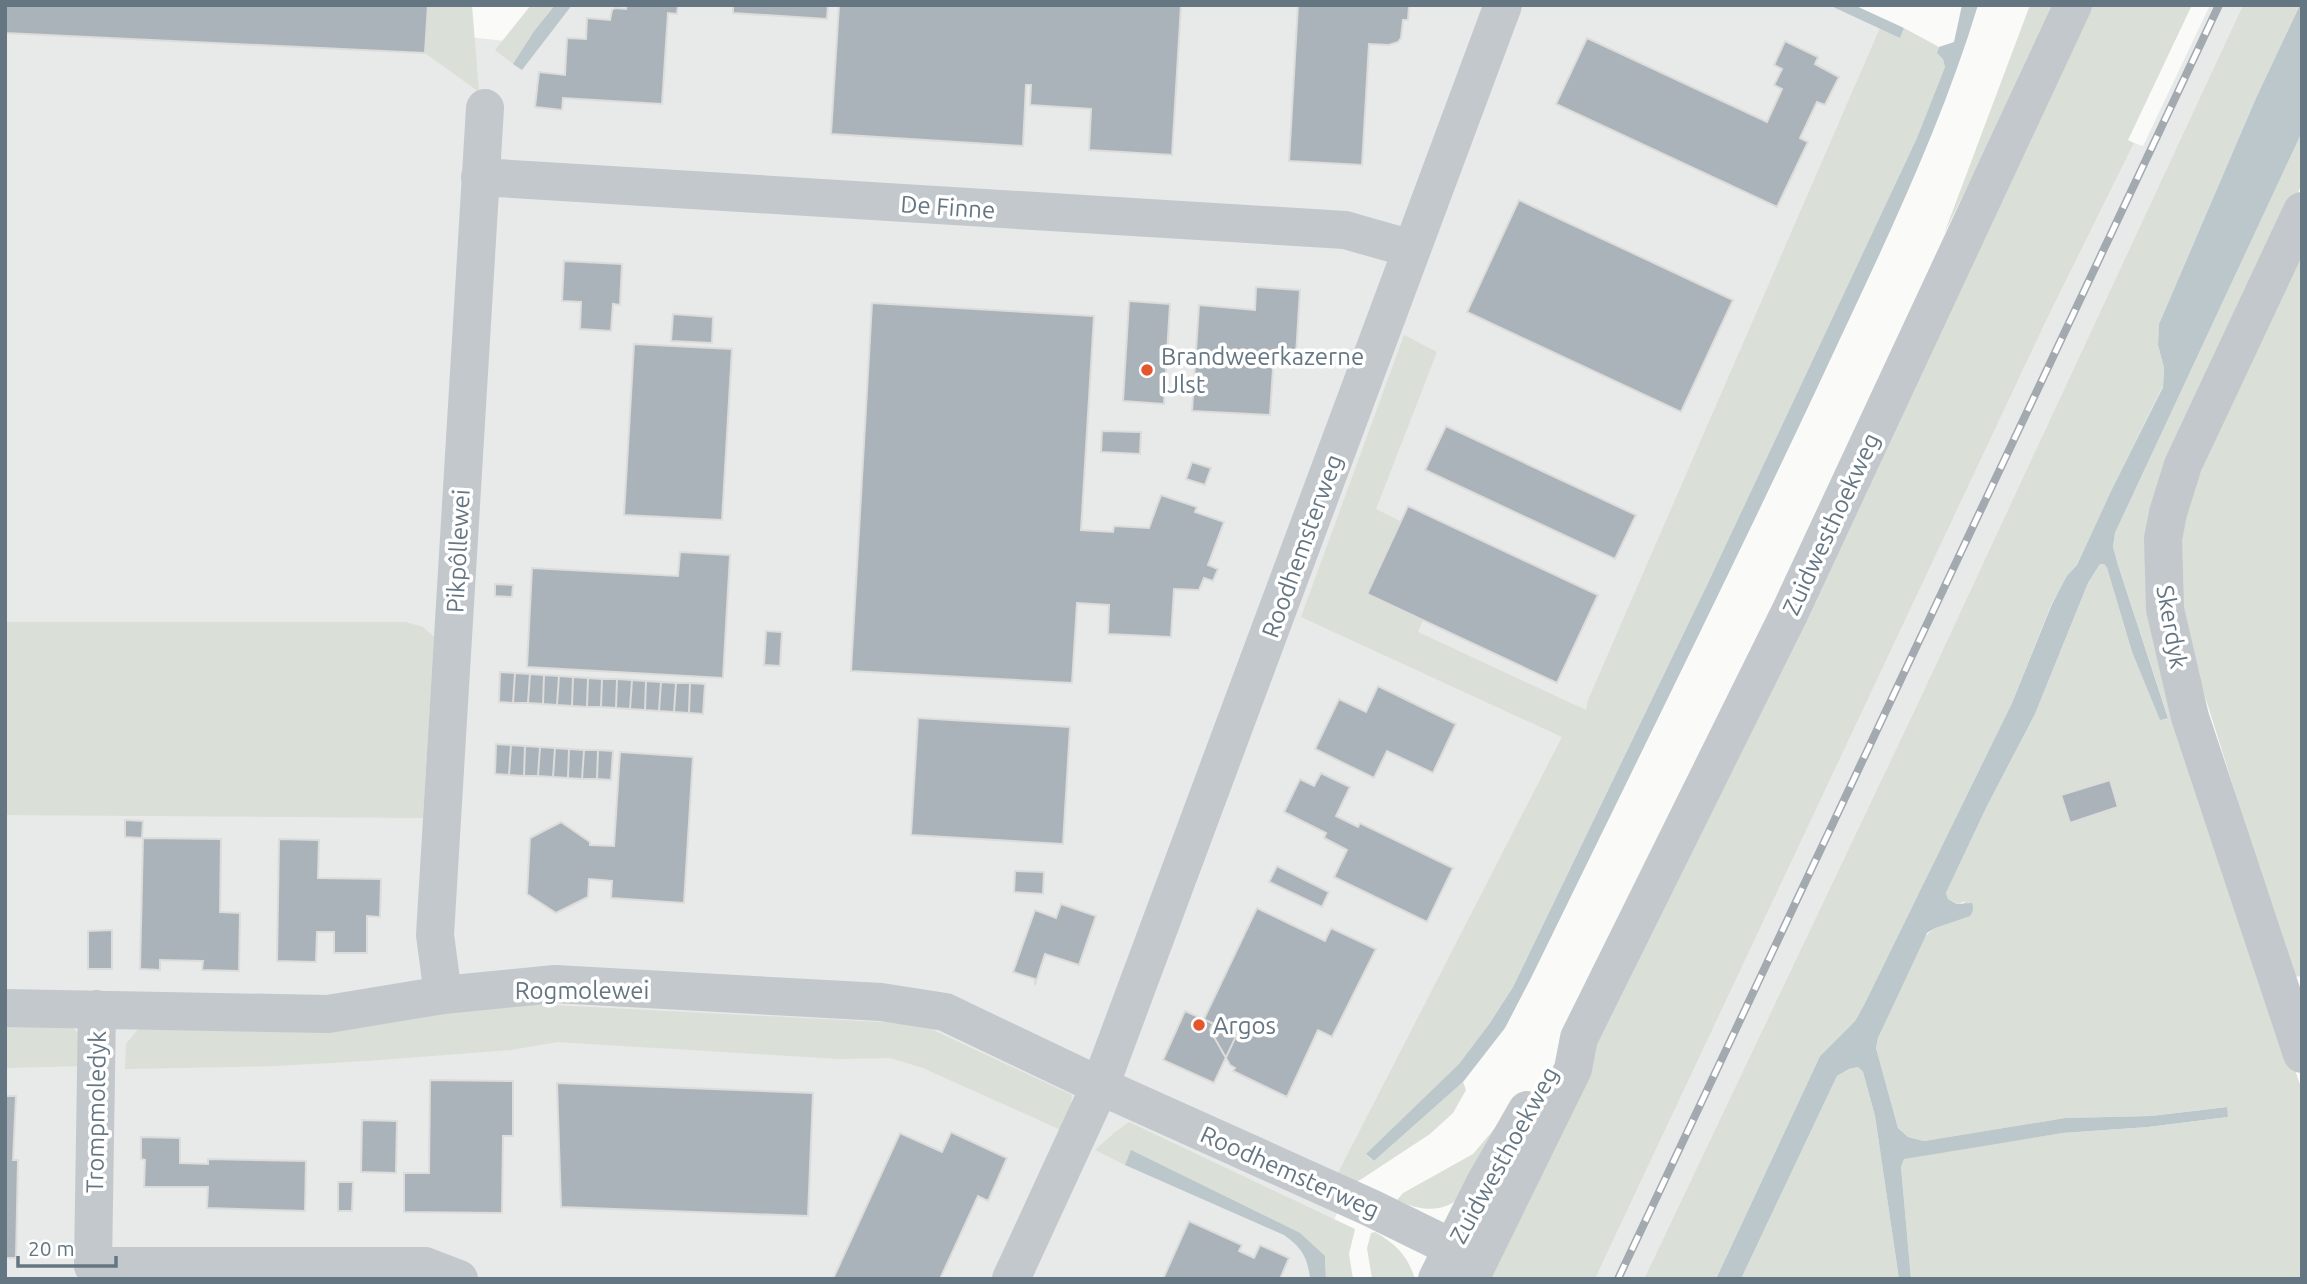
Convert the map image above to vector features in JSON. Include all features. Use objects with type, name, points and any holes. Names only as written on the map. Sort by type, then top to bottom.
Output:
[{"type":"street","name":"Roodhemsterweg","points":[[1010,1279],[1100,1086],[1503,5]]},
{"type":"street","name":"Zuidwesthoekweg","points":[[1460,1266],[1485,1183],[1555,1060],[1579,1038],[1790,612],[2073,5]]},
{"type":"street","name":"Pikpôllewei","points":[[443,995],[435,935],[485,108]]},
{"type":"street","name":"De Finne","points":[[480,177],[1345,230],[1412,249]]},
{"type":"street","name":"Skerdyk","points":[[2302,211],[2183,465],[2163,539],[2165,609],[2190,717],[2302,1054]]},
{"type":"street","name":"Rogmolewei","points":[[5,1009],[328,1014],[443,995],[555,984],[881,1002],[946,1012],[1100,1086]]},
{"type":"street","name":"Trompmoledyk","points":[[97,1009],[93,1266],[425,1266],[459,1279]]},
{"type":"street","name":"Roodhemsterweg","points":[[1100,1086],[1371,1208],[1460,1266]]},
{"type":"shaded area","points":[[5,5],[450,5],[451,35],[532,44],[564,5],[1840,5],[1955,59],[1913,164],[1486,1038],[1356,1171],[1316,1260],[1318,1279],[5,1279]]},
{"type":"shaded area","points":[[428,5],[472,5],[479,92],[425,53]]},
{"type":"shaded area","points":[[531,5],[555,5],[513,64],[495,50]]},
{"type":"shaded area","points":[[555,5],[572,5],[522,70],[513,64]]},
{"type":"shaded area","points":[[1829,5],[1854,5],[1904,28],[1900,38]]},
{"type":"shaded area","points":[[1962,5],[1978,5],[1944,103],[1905,198],[1748,534],[1532,976],[1505,1028],[1463,1082],[1374,1161],[1366,1154],[1459,1064],[1513,987],[1708,583],[1917,138],[1945,67],[1943,59],[1937,53],[1939,47],[1954,42]]},
{"type":"shaded area","points":[[2030,5],[2057,5],[1944,234]]},
{"type":"shaded area","points":[[2091,5],[2192,5],[2128,140],[2134,143],[2046,321],[1595,1279],[1483,1279]]},
{"type":"shaded area","points":[[2210,5],[2243,5],[1918,703],[1644,1279],[1595,1279],[2046,321],[2134,143],[2143,146]]},
{"type":"shaded area","points":[[2243,5],[2300,5],[2256,98],[2159,324],[2158,345],[2164,368],[2163,386],[2077,565],[2052,603],[2012,703],[1864,1005],[1855,1021],[1820,1056],[1716,1279],[1644,1279],[1918,703]]},
{"type":"shaded area","points":[[2300,5],[2302,132],[2115,533],[2113,547],[2118,565],[2168,718],[2160,720],[2132,652],[2107,568],[2100,564],[2088,583],[2035,714],[1946,893],[1948,899],[1957,904],[1972,903],[1972,913],[1927,933],[1878,1038],[1876,1048],[1898,1128],[1908,1137],[1924,1141],[2065,1118],[2151,1116],[2227,1107],[2228,1117],[2148,1127],[2063,1133],[1904,1159],[1901,1167],[1911,1279],[1899,1279],[1875,1116],[1863,1072],[1858,1067],[1849,1069],[1837,1076],[1741,1279],[1716,1279],[1820,1056],[1855,1021],[1864,1005],[2012,703],[2052,604],[2067,576],[2077,565],[2163,387],[2164,368],[2158,345],[2159,324],[2256,98]]},
{"type":"shaded area","points":[[1880,28],[1900,37],[1904,28],[1939,47],[1937,53],[1943,59],[1945,67],[1917,138],[1708,583],[1513,987],[1459,1064],[1366,1155],[1374,1161],[1463,1082],[1466,1090],[1453,1113],[1430,1134],[1357,1182],[1338,1173],[1562,737],[1301,617],[1404,335],[1437,352],[1376,509],[1452,547],[1418,632],[1586,710],[1588,700]]},
{"type":"shaded area","points":[[2302,132],[2302,184],[2163,484],[2152,521],[2265,986],[2302,1090],[2302,1279],[1911,1279],[1901,1167],[1904,1159],[2063,1133],[2148,1127],[2228,1117],[2226,1107],[2151,1116],[2065,1118],[1924,1141],[1908,1137],[1898,1128],[1876,1048],[1923,938],[1966,901],[1958,904],[1948,899],[1946,893],[2035,714],[2088,583],[2100,564],[2107,568],[2132,652],[2160,719],[2168,717],[2118,565],[2113,547],[2115,533]]},
{"type":"shaded area","points":[[2302,249],[2302,976],[2293,977],[2181,620],[2178,522]]},
{"type":"shaded area","points":[[5,622],[406,622],[423,627],[434,637],[423,818],[5,815]]},
{"type":"shaded area","points":[[475,1001],[900,1023],[933,1030],[1072,1095],[1070,1114],[1063,1131],[923,1068],[890,1058],[840,1059],[558,1042],[511,1050],[367,1061],[125,1069],[126,1044],[138,1029]]},
{"type":"shaded area","points":[[5,1026],[72,1027],[82,1037],[85,1066],[5,1068]]},
{"type":"shaded area","points":[[1858,1067],[1863,1072],[1875,1116],[1899,1279],[1741,1279],[1837,1076]]},
{"type":"shaded area","points":[[1527,1090],[1469,1190],[1446,1206],[1432,1209],[1397,1200],[1403,1193],[1473,1154]]},
{"type":"shaded area","points":[[1129,1122],[1355,1229],[1349,1254],[1353,1279],[1326,1279],[1325,1256],[1131,1151],[1125,1165],[1095,1150]]},
{"type":"shaded area","points":[[1131,1150],[1300,1233],[1325,1256],[1326,1279],[1310,1279],[1303,1253],[1284,1235],[1125,1165]]},
{"type":"shaded area","points":[[1375,1232],[1400,1251],[1415,1279],[1372,1279],[1367,1248],[1371,1233]]},
{"type":"building","points":[[5,5],[428,5],[425,53],[5,33]]},
{"type":"building","points":[[627,5],[678,5],[677,14],[668,13],[662,104],[563,98],[562,110],[535,107],[539,72],[565,75],[567,38],[586,39],[587,18],[610,20],[612,10],[626,9]]},
{"type":"building","points":[[733,5],[828,5],[827,19],[733,13]]},
{"type":"building","points":[[839,5],[1181,5],[1172,155],[1089,150],[1091,109],[1030,105],[1031,85],[1026,85],[1023,146],[831,134]]},
{"type":"building","points":[[1298,5],[1416,5],[1409,6],[1408,20],[1403,20],[1398,42],[1389,45],[1369,44],[1362,165],[1289,161]]},
{"type":"building","points":[[1587,38],[1767,122],[1782,89],[1774,85],[1782,69],[1774,65],[1785,41],[1818,57],[1815,64],[1839,77],[1825,105],[1817,102],[1800,138],[1808,142],[1777,207],[1556,104]]},
{"type":"building","points":[[1519,200],[1733,300],[1681,412],[1467,312]]},
{"type":"building","points":[[564,261],[622,264],[620,305],[613,304],[611,331],[580,329],[581,302],[562,301]]},
{"type":"building","points":[[1256,287],[1300,290],[1296,355],[1274,353],[1270,415],[1192,411],[1199,305],[1255,310]]},
{"type":"building","points":[[1129,301],[1170,304],[1164,404],[1123,401]]},
{"type":"building","points":[[872,303],[1094,316],[1081,530],[1113,532],[1114,526],[1149,528],[1161,495],[1197,507],[1195,512],[1224,522],[1208,565],[1218,569],[1213,581],[1204,578],[1199,590],[1174,589],[1171,637],[1108,634],[1109,605],[1077,603],[1072,683],[851,671]]},
{"type":"building","points":[[673,314],[713,317],[712,343],[671,341]]},
{"type":"building","points":[[634,344],[732,349],[722,520],[624,515]]},
{"type":"building","points":[[1446,426],[1636,515],[1615,559],[1425,470]]},
{"type":"building","points":[[1102,431],[1141,432],[1140,454],[1101,452]]},
{"type":"building","points":[[1192,462],[1211,468],[1205,485],[1186,479]]},
{"type":"building","points":[[1408,506],[1598,595],[1557,683],[1367,594]]},
{"type":"building","points":[[680,552],[730,555],[723,678],[527,667],[532,568],[678,576]]},
{"type":"building","points":[[495,584],[513,585],[512,597],[495,596]]},
{"type":"building","points":[[766,631],[782,632],[780,666],[764,665]]},
{"type":"building","points":[[500,672],[515,673],[513,703],[499,702]]},
{"type":"building","points":[[515,673],[530,674],[528,703],[513,703]]},
{"type":"building","points":[[530,674],[544,675],[543,704],[528,703]]},
{"type":"building","points":[[544,675],[559,676],[557,705],[543,704]]},
{"type":"building","points":[[559,676],[573,677],[572,706],[557,705]]},
{"type":"building","points":[[573,677],[588,678],[587,707],[572,706]]},
{"type":"building","points":[[588,678],[602,679],[601,707],[587,707]]},
{"type":"building","points":[[602,679],[617,679],[616,708],[601,707]]},
{"type":"building","points":[[617,679],[632,680],[630,709],[616,708]]},
{"type":"building","points":[[632,680],[646,681],[645,710],[630,709]]},
{"type":"building","points":[[646,681],[661,682],[659,711],[645,710]]},
{"type":"building","points":[[661,682],[676,683],[674,712],[659,711]]},
{"type":"building","points":[[676,683],[690,683],[689,713],[674,712]]},
{"type":"building","points":[[690,683],[705,684],[703,714],[689,713]]},
{"type":"building","points":[[1378,686],[1456,724],[1433,773],[1387,751],[1374,778],[1315,749],[1339,699],[1366,712]]},
{"type":"building","points":[[918,718],[1070,727],[1063,844],[911,835]]},
{"type":"building","points":[[496,744],[511,745],[509,775],[495,774]]},
{"type":"building","points":[[511,745],[525,746],[524,776],[509,775]]},
{"type":"building","points":[[525,746],[540,747],[538,776],[524,776]]},
{"type":"building","points":[[540,747],[555,748],[553,777],[538,776]]},
{"type":"building","points":[[555,748],[569,749],[568,778],[553,777]]},
{"type":"building","points":[[569,749],[584,750],[582,779],[568,778]]},
{"type":"building","points":[[584,750],[598,750],[597,779],[582,779]]},
{"type":"building","points":[[598,750],[613,751],[611,780],[597,779]]},
{"type":"building","points":[[620,752],[693,757],[684,903],[611,898],[612,881],[589,879],[588,897],[556,913],[527,894],[530,838],[561,822],[590,842],[590,845],[614,846]]},
{"type":"building","points":[[1321,773],[1350,787],[1336,816],[1358,827],[1360,823],[1453,868],[1427,922],[1334,877],[1347,850],[1324,838],[1326,833],[1284,812],[1300,779],[1314,786]]},
{"type":"building","points":[[2110,780],[2118,807],[2070,823],[2061,795]]},
{"type":"building","points":[[125,820],[143,821],[142,838],[125,837]]},
{"type":"building","points":[[143,838],[221,839],[220,912],[240,913],[239,971],[202,970],[203,961],[160,960],[160,970],[140,969]]},
{"type":"building","points":[[279,839],[319,840],[318,878],[381,879],[380,917],[367,916],[367,953],[334,953],[334,932],[317,932],[316,962],[277,961]]},
{"type":"building","points":[[1277,866],[1329,892],[1322,907],[1269,882]]},
{"type":"building","points":[[1015,871],[1044,872],[1043,894],[1014,892]]},
{"type":"building","points":[[1061,904],[1096,916],[1079,965],[1045,954],[1035,985],[1035,979],[1013,972],[1035,910],[1056,918]]},
{"type":"building","points":[[1257,908],[1325,941],[1331,928],[1376,949],[1332,1037],[1318,1030],[1287,1097],[1233,1071],[1235,1068],[1230,1065],[1210,1030],[1213,1024],[1204,1019]]},
{"type":"building","points":[[112,930],[112,969],[88,969],[88,931]]},
{"type":"building","points":[[1185,1011],[1237,1034],[1214,1083],[1163,1060]]},
{"type":"building","points":[[430,1080],[513,1081],[513,1136],[503,1136],[502,1213],[404,1212],[404,1173],[429,1173]]},
{"type":"building","points":[[557,1083],[813,1093],[808,1216],[561,1207]]},
{"type":"building","points":[[5,1096],[16,1096],[13,1160],[18,1160],[16,1258],[5,1258]]},
{"type":"building","points":[[362,1120],[397,1121],[396,1173],[361,1172]]},
{"type":"building","points":[[951,1132],[1007,1158],[988,1201],[978,1196],[940,1279],[833,1279],[900,1133],[942,1152]]},
{"type":"building","points":[[141,1137],[180,1138],[180,1163],[208,1164],[208,1159],[306,1161],[305,1211],[207,1208],[208,1187],[144,1187],[145,1160],[141,1159]]},
{"type":"building","points":[[338,1182],[353,1182],[352,1211],[338,1211]]},
{"type":"building","points":[[1189,1221],[1242,1245],[1239,1251],[1254,1258],[1260,1245],[1289,1258],[1280,1279],[1163,1279]]},
{"type":"railway","points":[[1618,1279],[2219,5]]},
{"type":"place","name":"Brandweerkazerne IJlst","points":[[1147,370]]},
{"type":"place","name":"Argos","points":[[1199,1025]]}]
